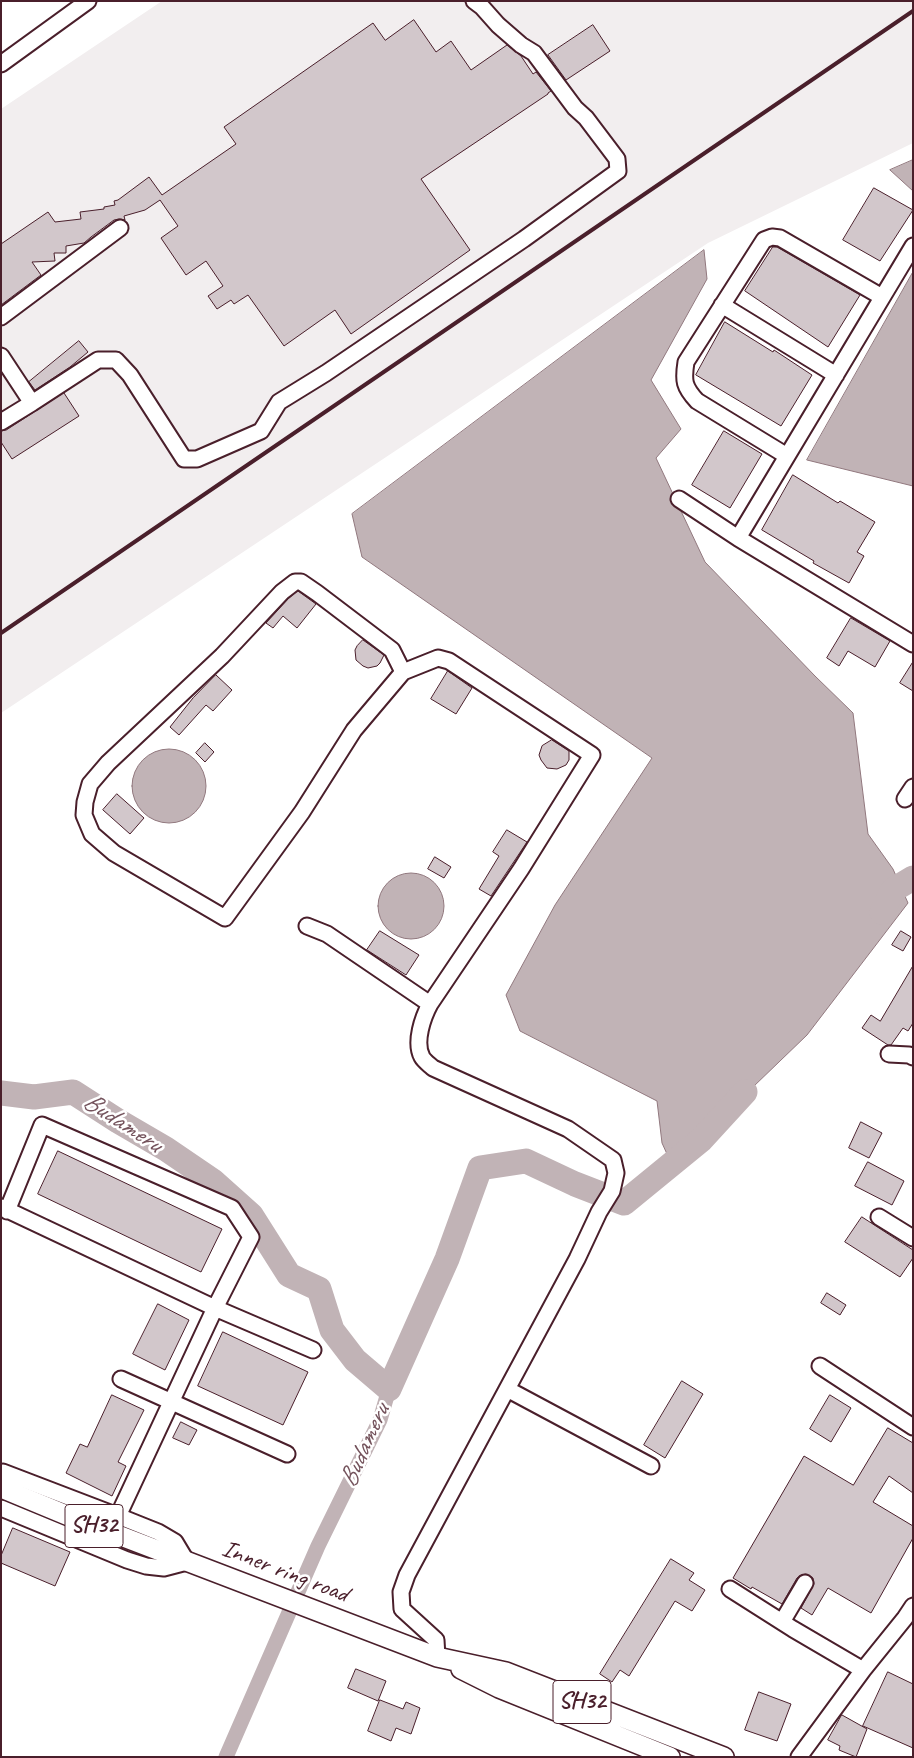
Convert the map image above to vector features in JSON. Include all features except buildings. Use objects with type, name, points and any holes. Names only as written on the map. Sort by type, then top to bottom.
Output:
[{"type":"main road","name":"SH32","points":[[1,1488],[187,1562]]},
{"type":"main road","name":"Inner ring road","points":[[187,1562],[437,1657]]},
{"type":"main road","name":"SH32","points":[[437,1657],[498,1688],[670,1757]]},
{"type":"main road","name":"SH32","points":[[437,1657],[506,1672],[724,1757]]},
{"type":"street","points":[[1,64],[88,1]]},
{"type":"street","points":[[1,422],[98,360],[116,360],[130,375],[184,458],[197,458],[209,454],[260,432],[279,402],[326,374],[524,239],[618,171],[618,159],[534,53],[521,45],[474,1]]},
{"type":"street","points":[[1,317],[120,228]]},
{"type":"street","points":[[787,456],[697,401],[686,389],[684,376],[686,362],[764,240],[772,237],[780,238],[882,297]]},
{"type":"street","points":[[738,538],[913,246]]},
{"type":"street","points":[[722,305],[836,375]]},
{"type":"street","points":[[1,356],[32,403]]},
{"type":"street","points":[[679,498],[738,538],[913,644]]},
{"type":"street","points":[[403,672],[392,650],[317,593],[301,582],[295,582],[282,592],[222,656],[102,770],[90,784],[84,815],[92,834],[114,853],[225,918],[302,812],[354,730],[403,672],[438,658],[448,660],[592,755],[521,869],[430,1004],[420,1028],[419,1048],[422,1058],[433,1068],[568,1128],[613,1160],[616,1173],[612,1191],[599,1212],[577,1259],[407,1575],[401,1592],[402,1609],[436,1640],[437,1657]]},
{"type":"street","points":[[308,926],[327,934],[430,1004]]},
{"type":"street","points":[[888,1054],[911,1053]]},
{"type":"street","points":[[118,1516],[215,1308],[251,1237],[232,1208],[42,1125],[4,1209],[215,1308],[312,1350]]},
{"type":"street","points":[[879,1217],[913,1238]]},
{"type":"street","points":[[820,1366],[913,1427]]},
{"type":"street","points":[[121,1379],[287,1454]]},
{"type":"street","points":[[507,1390],[651,1466]]},
{"type":"street","points":[[1,1476],[3,1472],[145,1527],[175,1542],[187,1562],[164,1568],[146,1566],[1,1508]]},
{"type":"street","points":[[782,1622],[805,1583]]},
{"type":"street","points":[[730,1589],[863,1670]]},
{"type":"street","points":[[799,1757],[863,1670],[910,1616]]},
{"type":"shaded area","points":[[162,1],[913,1],[913,143],[708,243],[1,713],[1,109]]},
{"type":"shaded area","points":[[913,160],[913,191],[890,170]]},
{"type":"shaded area","points":[[704,250],[707,279],[651,380],[681,429],[656,458],[705,562],[853,713],[868,834],[893,869],[908,903],[807,1035],[672,1165],[662,1143],[657,1101],[520,1031],[506,995],[555,905],[652,758],[362,557],[352,514]]},
{"type":"shaded area","points":[[913,272],[913,486],[807,460]]},
{"type":"shaded area","points":[[169,749],[183,752],[195,760],[203,772],[206,786],[203,800],[195,812],[183,820],[169,823],[155,820],[143,812],[135,800],[132,786],[135,772],[143,760],[155,752]]},
{"type":"shaded area","points":[[405,873],[417,873],[429,878],[439,888],[444,900],[442,919],[429,934],[417,939],[405,939],[393,934],[383,924],[378,912],[378,900],[383,888],[393,878]]},
{"type":"waterway","points":[[882,912],[893,890],[913,878]]},
{"type":"waterway","points":[[1,1093],[34,1097],[73,1092],[166,1149],[213,1181],[251,1215],[289,1275],[319,1289],[332,1330],[355,1360],[389,1389],[447,1259],[480,1168],[526,1161],[575,1184],[624,1203],[701,1140],[745,1092]]},
{"type":"waterway","name":"Budameru","points":[[226,1757],[318,1546],[380,1420],[389,1389]]},
{"type":"railway","points":[[1,633],[913,11]]}]
